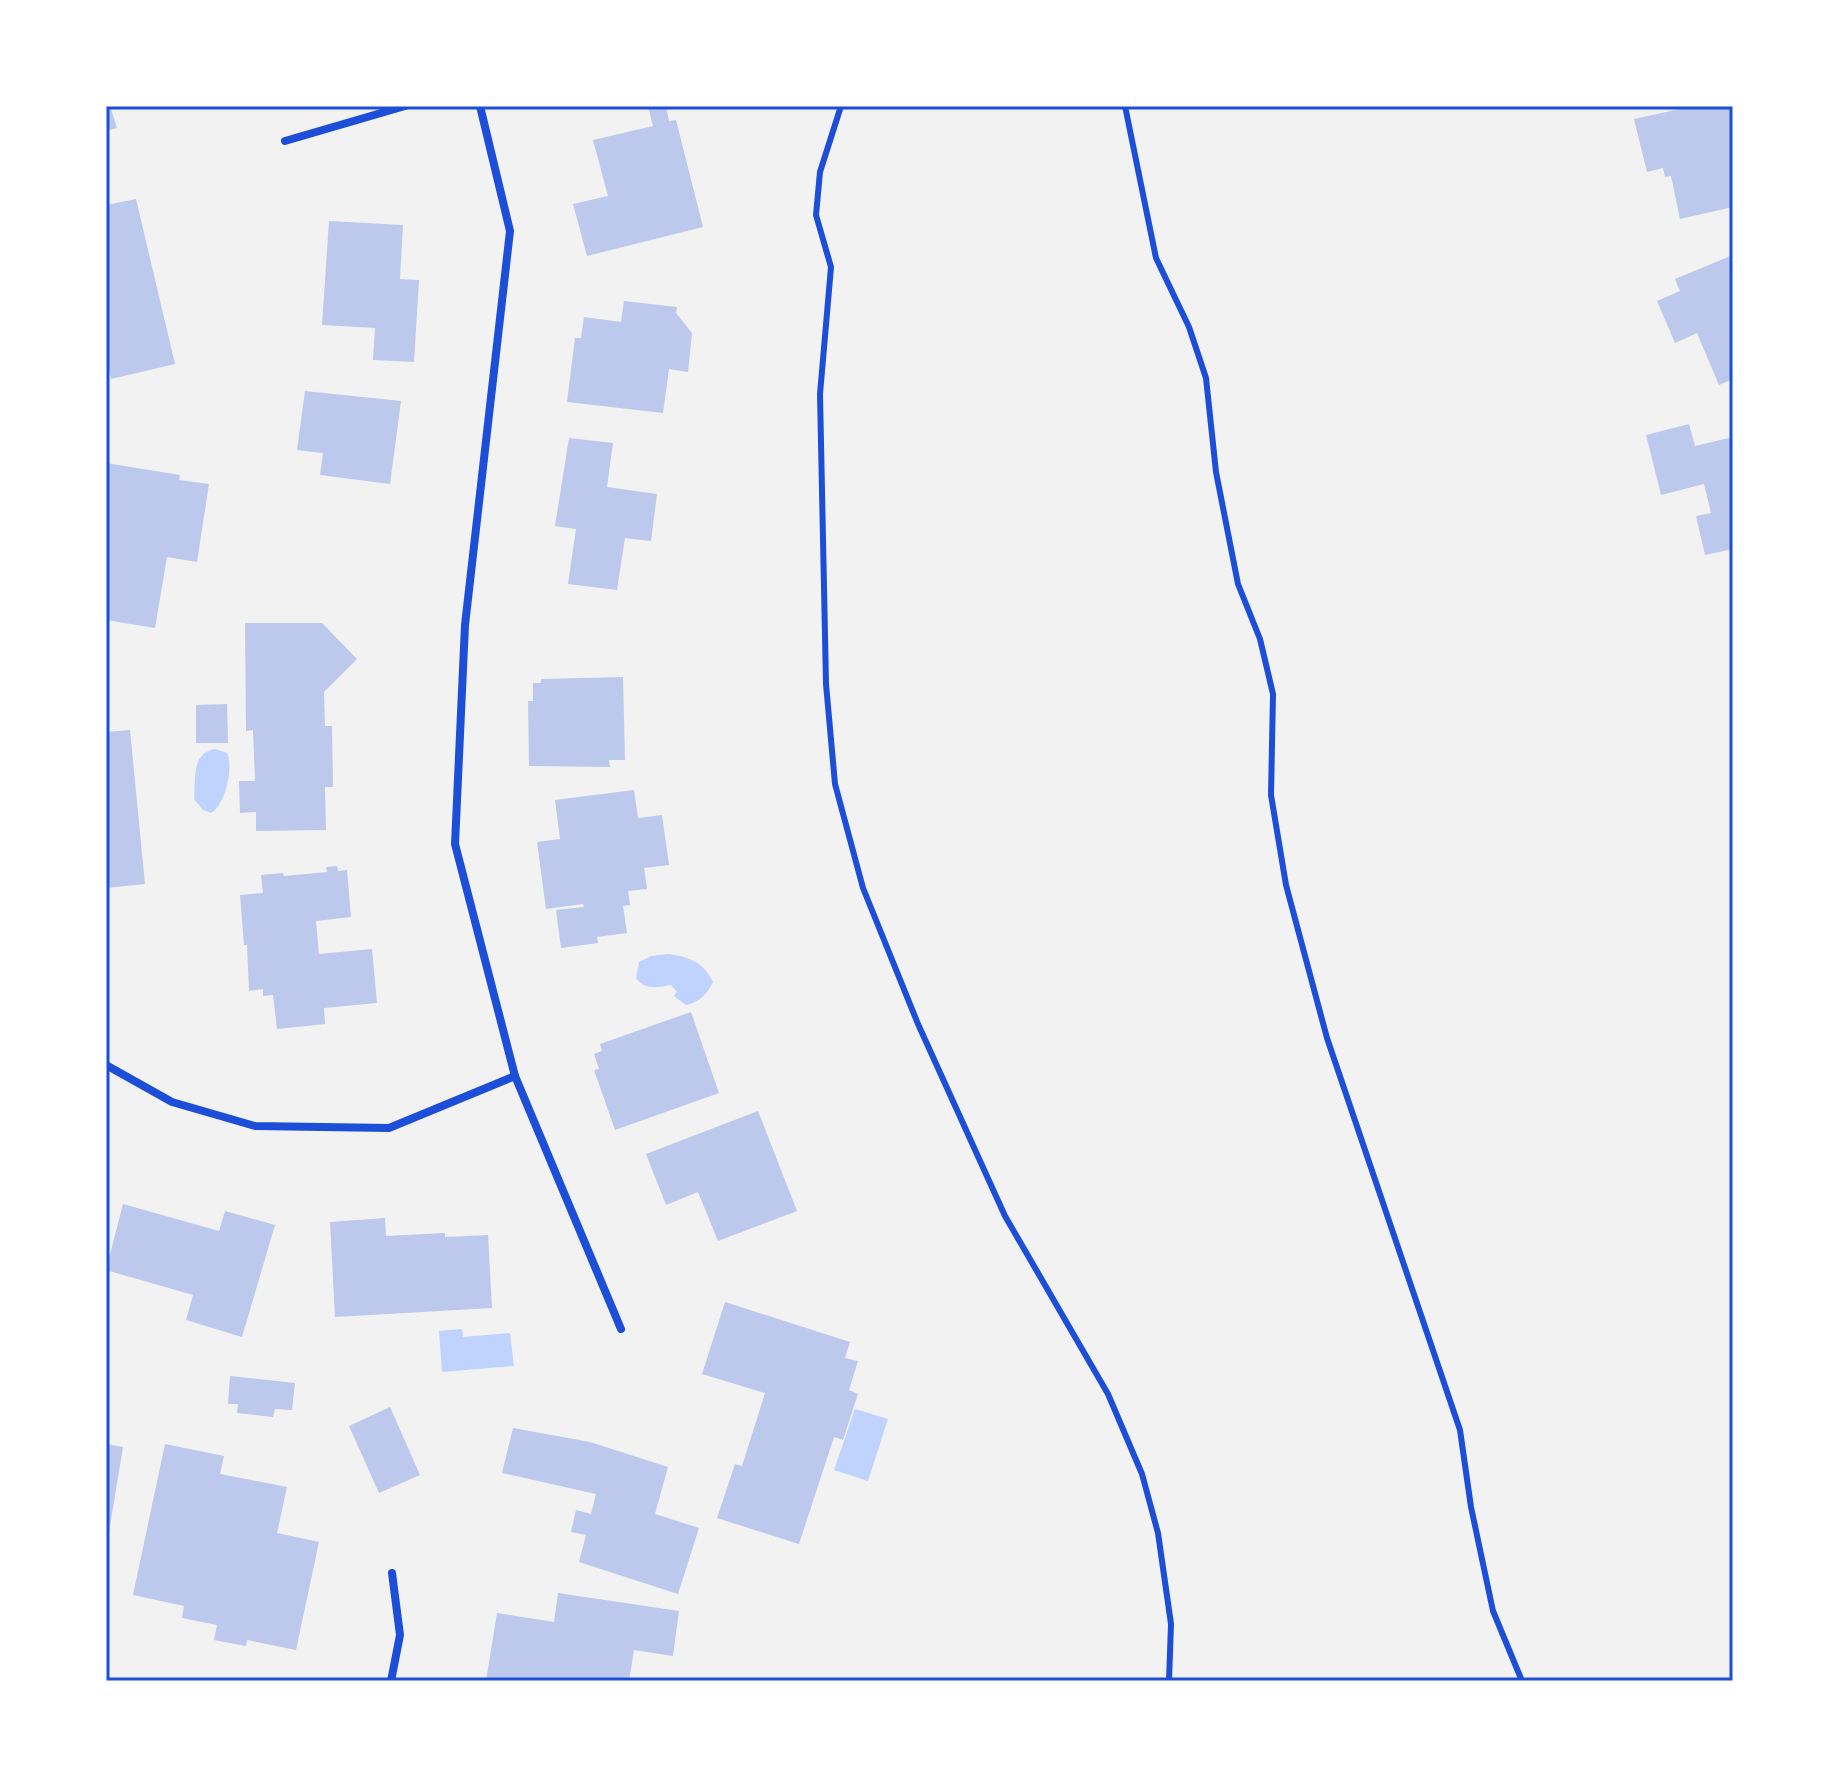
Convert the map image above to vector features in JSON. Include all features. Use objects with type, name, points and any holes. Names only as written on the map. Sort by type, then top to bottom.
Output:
[{"type":"street","points":[[285,141],[405,106]]},
{"type":"street","points":[[480,106],[510,231],[465,625],[455,844],[515,1076],[621,1329]]},
{"type":"street","points":[[106,1065],[172,1102],[255,1126],[389,1128],[515,1076]]},
{"type":"street","points":[[391,1681],[400,1635],[392,1573]]},
{"type":"lane","points":[[841,106],[820,172],[816,215],[831,267],[820,394],[826,684],[835,784],[863,888],[918,1024],[1005,1216],[1108,1394],[1142,1474],[1158,1533],[1171,1624],[1169,1681]]},
{"type":"lane","points":[[1125,106],[1156,258],[1189,327],[1206,378],[1216,472],[1238,584],[1260,639],[1273,694],[1271,795],[1286,885],[1327,1038],[1460,1430],[1471,1507],[1493,1611],[1522,1681]]},
{"type":"water","points":[[215,749],[227,753],[229,767],[224,795],[211,813],[203,810],[194,799],[195,775],[198,761],[207,751]]},
{"type":"water","points":[[668,954],[695,962],[709,975],[713,982],[699,1000],[686,1005],[674,996],[677,992],[671,985],[648,986],[636,978],[639,962],[651,956]]},
{"type":"water","points":[[462,1329],[463,1337],[510,1333],[514,1366],[442,1372],[439,1331]]},
{"type":"water","points":[[855,1409],[888,1419],[868,1481],[834,1470]]},
{"type":"building","points":[[106,106],[110,106],[117,128],[106,131]]},
{"type":"building","points":[[648,106],[666,106],[669,121],[676,120],[703,227],[587,256],[573,204],[608,196],[593,140],[653,126]]},
{"type":"building","points":[[1693,106],[1733,106],[1733,207],[1680,219],[1671,176],[1665,177],[1663,168],[1647,172],[1634,119]]},
{"type":"building","points":[[136,199],[175,364],[111,379],[106,358],[106,205]]},
{"type":"building","points":[[329,221],[403,225],[400,279],[419,280],[414,362],[373,360],[375,328],[322,325]]},
{"type":"building","points":[[1733,255],[1733,379],[1719,385],[1697,333],[1675,343],[1657,301],[1680,291],[1675,279]]},
{"type":"building","points":[[624,301],[677,307],[676,313],[692,333],[688,372],[669,369],[663,413],[567,402],[575,338],[581,338],[584,317],[621,322]]},
{"type":"building","points":[[305,391],[401,401],[390,484],[320,475],[323,453],[297,450]]},
{"type":"building","points":[[1689,424],[1695,446],[1733,437],[1733,549],[1705,555],[1696,516],[1711,513],[1704,484],[1661,495],[1646,435]]},
{"type":"building","points":[[569,438],[613,443],[607,487],[657,494],[651,541],[625,538],[617,590],[568,584],[576,529],[555,526]]},
{"type":"building","points":[[106,463],[180,475],[179,480],[209,484],[197,562],[167,557],[155,628],[106,620]]},
{"type":"building","points":[[245,623],[322,623],[357,659],[324,692],[325,726],[332,726],[333,787],[325,787],[326,830],[256,831],[256,812],[240,813],[239,781],[255,781],[253,730],[246,731]]},
{"type":"building","points":[[623,677],[625,760],[609,760],[610,767],[529,766],[528,701],[533,701],[533,683],[541,683],[541,679]]},
{"type":"building","points":[[227,704],[228,743],[196,743],[196,705]]},
{"type":"building","points":[[130,730],[145,884],[106,888],[106,732]]},
{"type":"building","points":[[634,790],[638,818],[662,815],[669,865],[644,868],[647,889],[628,891],[630,905],[623,906],[627,933],[597,937],[598,943],[561,948],[556,910],[584,907],[583,904],[546,909],[537,842],[560,839],[555,800]]},
{"type":"building","points":[[337,866],[338,871],[347,870],[351,917],[316,921],[319,954],[372,949],[377,1003],[324,1008],[325,1024],[277,1029],[273,995],[263,996],[263,989],[249,991],[240,895],[263,893],[261,875],[327,872],[326,867]]},
{"type":"building","points":[[691,1012],[719,1093],[615,1130],[594,1070],[599,1069],[594,1054],[602,1051],[600,1044]]},
{"type":"building","points":[[758,1111],[797,1211],[718,1241],[698,1192],[666,1205],[646,1154]]},
{"type":"building","points":[[123,1204],[219,1231],[225,1211],[275,1225],[242,1337],[186,1320],[193,1295],[106,1270]]},
{"type":"building","points":[[385,1218],[386,1236],[445,1233],[445,1237],[488,1235],[492,1308],[335,1317],[330,1222]]},
{"type":"building","points":[[725,1302],[850,1342],[845,1358],[858,1361],[849,1390],[858,1394],[843,1440],[834,1437],[799,1544],[717,1518],[735,1464],[742,1466],[765,1393],[702,1374]]},
{"type":"building","points":[[230,1376],[295,1383],[292,1410],[275,1409],[273,1417],[237,1413],[238,1404],[228,1404]]},
{"type":"building","points":[[390,1407],[420,1475],[379,1493],[349,1426]]},
{"type":"building","points":[[513,1428],[590,1442],[668,1467],[655,1514],[699,1528],[678,1594],[579,1562],[586,1535],[571,1532],[576,1510],[591,1514],[596,1494],[502,1473]]},
{"type":"building","points":[[106,1444],[123,1447],[109,1532],[106,1532]]},
{"type":"building","points":[[165,1444],[224,1456],[220,1474],[287,1487],[277,1533],[319,1542],[296,1650],[247,1640],[246,1646],[214,1640],[217,1625],[182,1618],[184,1606],[133,1595]]},
{"type":"building","points":[[558,1593],[679,1611],[673,1656],[634,1650],[629,1681],[486,1681],[497,1613],[554,1622]]}]
